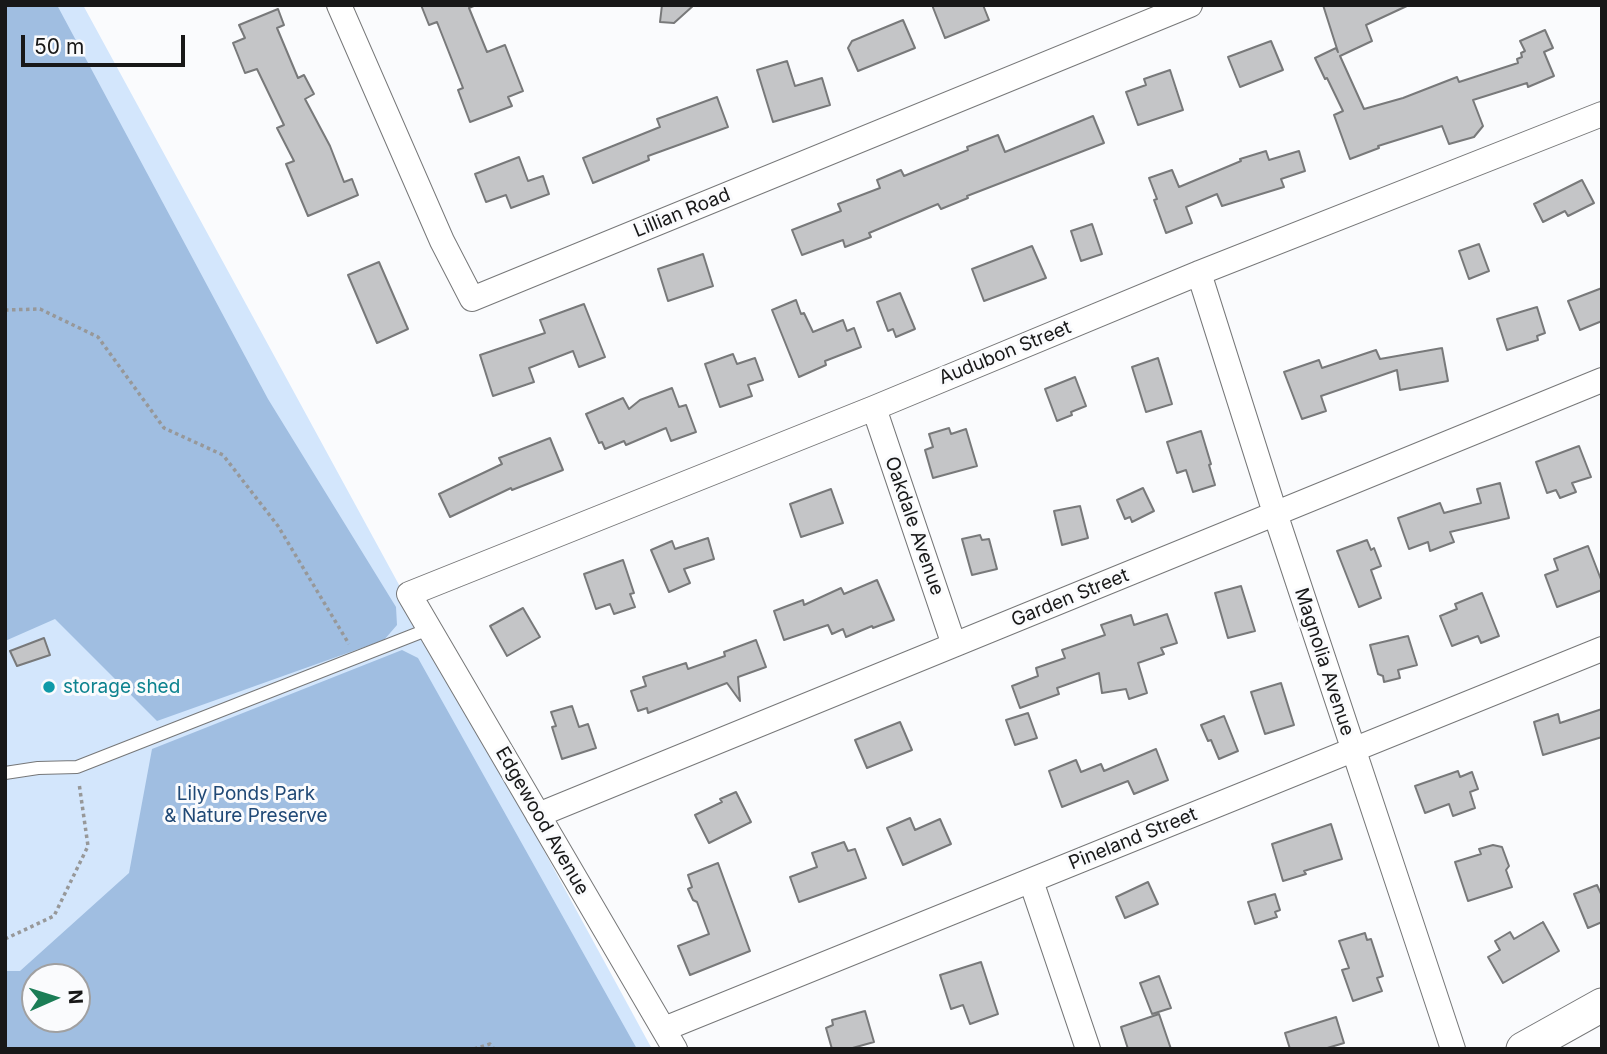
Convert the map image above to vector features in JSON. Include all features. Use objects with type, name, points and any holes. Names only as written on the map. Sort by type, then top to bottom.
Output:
[{"type":"street","name":"Lillian Road","points":[[339,5],[442,241],[471,299],[1191,5]]},
{"type":"street","name":"Audubon Street","points":[[409,594],[874,408],[1199,273],[1602,114]]},
{"type":"street","name":"Magnolia Avenue","points":[[1199,273],[1275,513],[1453,1049]]},
{"type":"street","name":"Garden Street","points":[[538,815],[1602,380]]},
{"type":"street","name":"Oakdale Avenue","points":[[874,408],[954,645]]},
{"type":"street","name":"Edgewood Avenue","points":[[409,594],[669,1039]]},
{"type":"street","name":"Pineland Street","points":[[669,1039],[1031,881],[1602,649]]},
{"type":"street","points":[[1031,881],[1088,1049]]},
{"type":"street","points":[[1522,1049],[1602,1005]]},
{"type":"lane","points":[[5,773],[38,768],[77,767],[429,629]]},
{"type":"path","points":[[5,310],[40,309],[98,337],[164,428],[223,455],[278,526],[358,658]]},
{"type":"path","points":[[5,939],[54,916],[88,846],[77,767]]},
{"type":"path","points":[[474,1049],[490,1044],[494,1049]]},
{"type":"green space","name":"Lily Ponds Park & Nature Preserve","points":[[5,5],[83,5],[652,1049],[5,1049]]},
{"type":"green space","points":[[5,5],[57,5],[268,399],[396,607],[397,625],[384,640],[157,721],[55,619],[5,641]]},
{"type":"green space","points":[[402,650],[418,658],[637,1049],[5,1049],[5,971],[21,970],[21,1033],[91,1033],[91,963],[29,963],[129,873],[152,749]]},
{"type":"building","points":[[421,5],[476,5],[469,8],[487,52],[505,45],[523,91],[508,97],[512,106],[470,122],[458,90],[463,88],[437,22],[429,25]]},
{"type":"building","points":[[662,5],[694,5],[674,23],[660,22]]},
{"type":"building","points":[[932,5],[983,5],[989,20],[945,38]]},
{"type":"building","points":[[1323,5],[1409,5],[1366,25],[1372,41],[1340,56],[1364,109],[1403,98],[1457,77],[1459,82],[1518,63],[1517,59],[1522,57],[1521,53],[1525,51],[1520,41],[1545,30],[1553,48],[1544,52],[1554,76],[1528,87],[1527,83],[1473,100],[1483,126],[1474,137],[1449,144],[1442,126],[1378,146],[1379,148],[1350,159],[1334,115],[1343,111],[1315,58],[1336,48],[1338,52]]},
{"type":"building","points":[[278,9],[284,25],[277,28],[298,78],[304,75],[314,94],[305,99],[330,146],[344,182],[352,179],[358,195],[308,216],[286,164],[294,161],[277,128],[284,125],[257,69],[245,73],[233,43],[245,38],[239,25]]},
{"type":"building","points":[[903,20],[915,48],[858,71],[848,48],[852,41]]},
{"type":"building","points":[[1271,41],[1283,70],[1240,87],[1228,57]]},
{"type":"building","points":[[787,61],[795,86],[822,78],[830,105],[773,122],[757,70]]},
{"type":"building","points":[[1170,70],[1183,110],[1138,125],[1126,92],[1146,85],[1144,79]]},
{"type":"building","points":[[717,97],[728,127],[648,156],[649,160],[593,183],[583,158],[660,127],[657,119]]},
{"type":"building","points":[[1093,116],[1104,143],[967,196],[968,198],[941,209],[938,204],[869,233],[871,237],[845,247],[843,240],[802,255],[792,230],[841,211],[838,204],[880,188],[877,180],[901,170],[904,176],[998,135],[1005,152]]},
{"type":"building","points":[[1266,151],[1269,160],[1299,151],[1305,171],[1281,179],[1284,187],[1222,206],[1217,194],[1186,207],[1192,223],[1166,233],[1149,178],[1172,170],[1179,187],[1241,161],[1240,159]]},
{"type":"building","points":[[519,157],[528,181],[543,176],[549,194],[511,208],[506,195],[486,202],[475,174]]},
{"type":"building","points":[[1582,180],[1594,203],[1568,216],[1565,211],[1543,222],[1534,204]]},
{"type":"building","points":[[1092,224],[1102,254],[1081,261],[1071,231]]},
{"type":"building","points":[[1479,244],[1489,271],[1469,279],[1459,251]]},
{"type":"building","points":[[1032,246],[1046,278],[984,301],[972,269]]},
{"type":"building","points":[[703,254],[713,286],[668,301],[658,269]]},
{"type":"building","points":[[379,262],[408,329],[377,343],[348,275]]},
{"type":"building","points":[[1602,288],[1602,321],[1580,330],[1568,301]]},
{"type":"building","points":[[900,293],[915,329],[896,337],[893,329],[888,331],[877,302]]},
{"type":"building","points":[[796,300],[801,314],[804,313],[813,332],[843,320],[847,331],[854,328],[861,347],[825,361],[826,365],[799,377],[772,310]]},
{"type":"building","points":[[584,304],[605,357],[579,367],[573,351],[529,368],[534,382],[493,396],[480,355],[545,333],[540,320]]},
{"type":"building","points":[[1537,307],[1545,333],[1537,336],[1538,340],[1507,350],[1497,319]]},
{"type":"building","points":[[1442,348],[1448,381],[1400,390],[1397,370],[1321,396],[1326,411],[1302,419],[1284,372],[1319,360],[1322,368],[1376,350],[1380,359]]},
{"type":"building","points":[[733,354],[737,364],[755,358],[763,380],[748,385],[752,396],[720,407],[705,364]]},
{"type":"building","points":[[1158,358],[1172,404],[1146,412],[1132,367]]},
{"type":"building","points":[[1075,377],[1086,406],[1057,421],[1045,389]]},
{"type":"building","points":[[672,388],[679,407],[686,405],[696,432],[671,441],[666,428],[626,445],[624,441],[605,449],[602,442],[599,443],[586,414],[623,398],[629,409],[640,400]]},
{"type":"building","points":[[949,428],[951,434],[966,429],[977,466],[933,478],[925,450],[933,447],[929,434]]},
{"type":"building","points":[[1201,431],[1215,485],[1193,492],[1186,470],[1177,473],[1167,442]]},
{"type":"building","points":[[550,438],[563,470],[512,490],[511,488],[450,517],[439,494],[502,464],[499,458]]},
{"type":"building","points":[[1579,446],[1591,477],[1572,483],[1576,492],[1560,498],[1556,490],[1547,493],[1536,462]]},
{"type":"building","points":[[1500,483],[1509,518],[1450,532],[1454,542],[1430,551],[1428,542],[1409,549],[1398,518],[1440,503],[1444,513],[1481,503],[1477,489]]},
{"type":"building","points":[[1143,488],[1154,511],[1132,522],[1130,517],[1125,519],[1117,500]]},
{"type":"building","points":[[831,489],[843,523],[801,537],[790,504]]},
{"type":"building","points":[[1080,506],[1088,538],[1062,545],[1054,511]]},
{"type":"building","points":[[980,535],[982,540],[989,539],[997,569],[972,575],[962,539]]},
{"type":"building","points":[[708,538],[714,559],[684,569],[690,583],[669,592],[651,550],[672,541],[675,549]]},
{"type":"building","points":[[1367,540],[1371,550],[1374,548],[1381,566],[1371,570],[1381,598],[1359,607],[1337,551]]},
{"type":"building","points":[[1588,546],[1602,582],[1602,590],[1557,607],[1545,575],[1558,570],[1554,559]]},
{"type":"building","points":[[623,560],[634,593],[630,594],[635,607],[614,614],[610,604],[596,609],[584,574]]},
{"type":"building","points":[[877,580],[894,620],[846,637],[843,629],[832,634],[828,625],[784,640],[774,611],[803,600],[804,605],[841,588],[844,594]]},
{"type":"building","points":[[1241,586],[1255,631],[1228,638],[1215,593]]},
{"type":"building","points":[[1482,593],[1499,636],[1481,643],[1478,636],[1452,646],[1440,616],[1457,609],[1455,604]]},
{"type":"building","points":[[523,608],[540,637],[507,656],[490,626]]},
{"type":"building","points":[[1167,614],[1177,643],[1161,648],[1164,654],[1138,663],[1147,693],[1129,699],[1126,689],[1102,693],[1099,673],[1057,688],[1059,694],[1020,708],[1012,686],[1038,676],[1036,668],[1065,658],[1062,650],[1105,635],[1101,625],[1131,615],[1134,625]]},
{"type":"building","points":[[1408,636],[1417,665],[1398,670],[1400,678],[1384,682],[1383,676],[1378,674],[1370,645]]},
{"type":"building","points":[[44,638],[50,655],[17,666],[10,651]]},
{"type":"building","points":[[756,640],[766,667],[738,677],[740,701],[727,683],[648,713],[647,708],[638,711],[631,691],[646,686],[643,677],[686,663],[688,669],[725,656],[724,652]]},
{"type":"building","points":[[1281,683],[1294,725],[1265,734],[1251,692]]},
{"type":"building","points":[[572,706],[579,727],[588,724],[596,748],[562,759],[552,727],[556,726],[551,712]]},
{"type":"building","points":[[1602,709],[1602,737],[1543,755],[1534,722],[1558,714],[1560,723]]},
{"type":"building","points":[[1028,713],[1037,738],[1015,745],[1006,720]]},
{"type":"building","points":[[1224,716],[1238,751],[1219,759],[1201,725]]},
{"type":"building","points":[[900,722],[912,750],[867,768],[855,740]]},
{"type":"building","points":[[1156,749],[1168,780],[1134,794],[1128,781],[1062,807],[1049,771],[1076,760],[1081,772],[1101,764],[1104,771]]},
{"type":"building","points":[[1458,771],[1460,777],[1472,772],[1478,789],[1470,792],[1475,808],[1453,816],[1449,804],[1425,813],[1415,786]]},
{"type":"building","points":[[736,792],[751,822],[709,843],[695,815]]},
{"type":"building","points":[[910,818],[915,830],[940,819],[951,844],[903,865],[887,828]]},
{"type":"building","points":[[1331,824],[1342,859],[1283,881],[1272,844]]},
{"type":"building","points":[[844,842],[848,851],[855,849],[866,878],[799,902],[790,877],[817,867],[812,853]]},
{"type":"building","points":[[1493,845],[1502,847],[1509,866],[1506,870],[1512,887],[1468,901],[1455,862],[1481,854],[1479,849]]},
{"type":"building","points":[[718,863],[750,951],[690,975],[678,946],[709,934],[697,902],[693,900],[688,889],[692,887],[688,875]]},
{"type":"building","points":[[1148,882],[1158,904],[1125,918],[1116,897]]},
{"type":"building","points":[[1597,885],[1602,896],[1602,922],[1588,928],[1574,894]]},
{"type":"building","points":[[1275,894],[1280,910],[1275,912],[1277,917],[1255,924],[1248,902]]},
{"type":"building","points":[[1543,922],[1559,951],[1503,983],[1488,957],[1500,950],[1495,941],[1510,932],[1514,939]]},
{"type":"building","points":[[1365,933],[1367,940],[1371,939],[1383,976],[1377,978],[1382,991],[1353,1001],[1342,970],[1349,968],[1339,941]]},
{"type":"building","points":[[981,962],[998,1014],[970,1024],[963,1005],[951,1009],[940,975]]},
{"type":"building","points":[[1159,976],[1171,1008],[1152,1014],[1140,983]]},
{"type":"building","points":[[865,1011],[874,1042],[849,1049],[832,1049],[826,1028],[833,1025],[832,1020]]},
{"type":"building","points":[[1159,1014],[1171,1049],[1128,1049],[1121,1027]]},
{"type":"building","points":[[1336,1017],[1344,1043],[1324,1049],[1290,1049],[1285,1033]]},
{"type":"place","name":"storage shed","points":[[49,687]]}]
